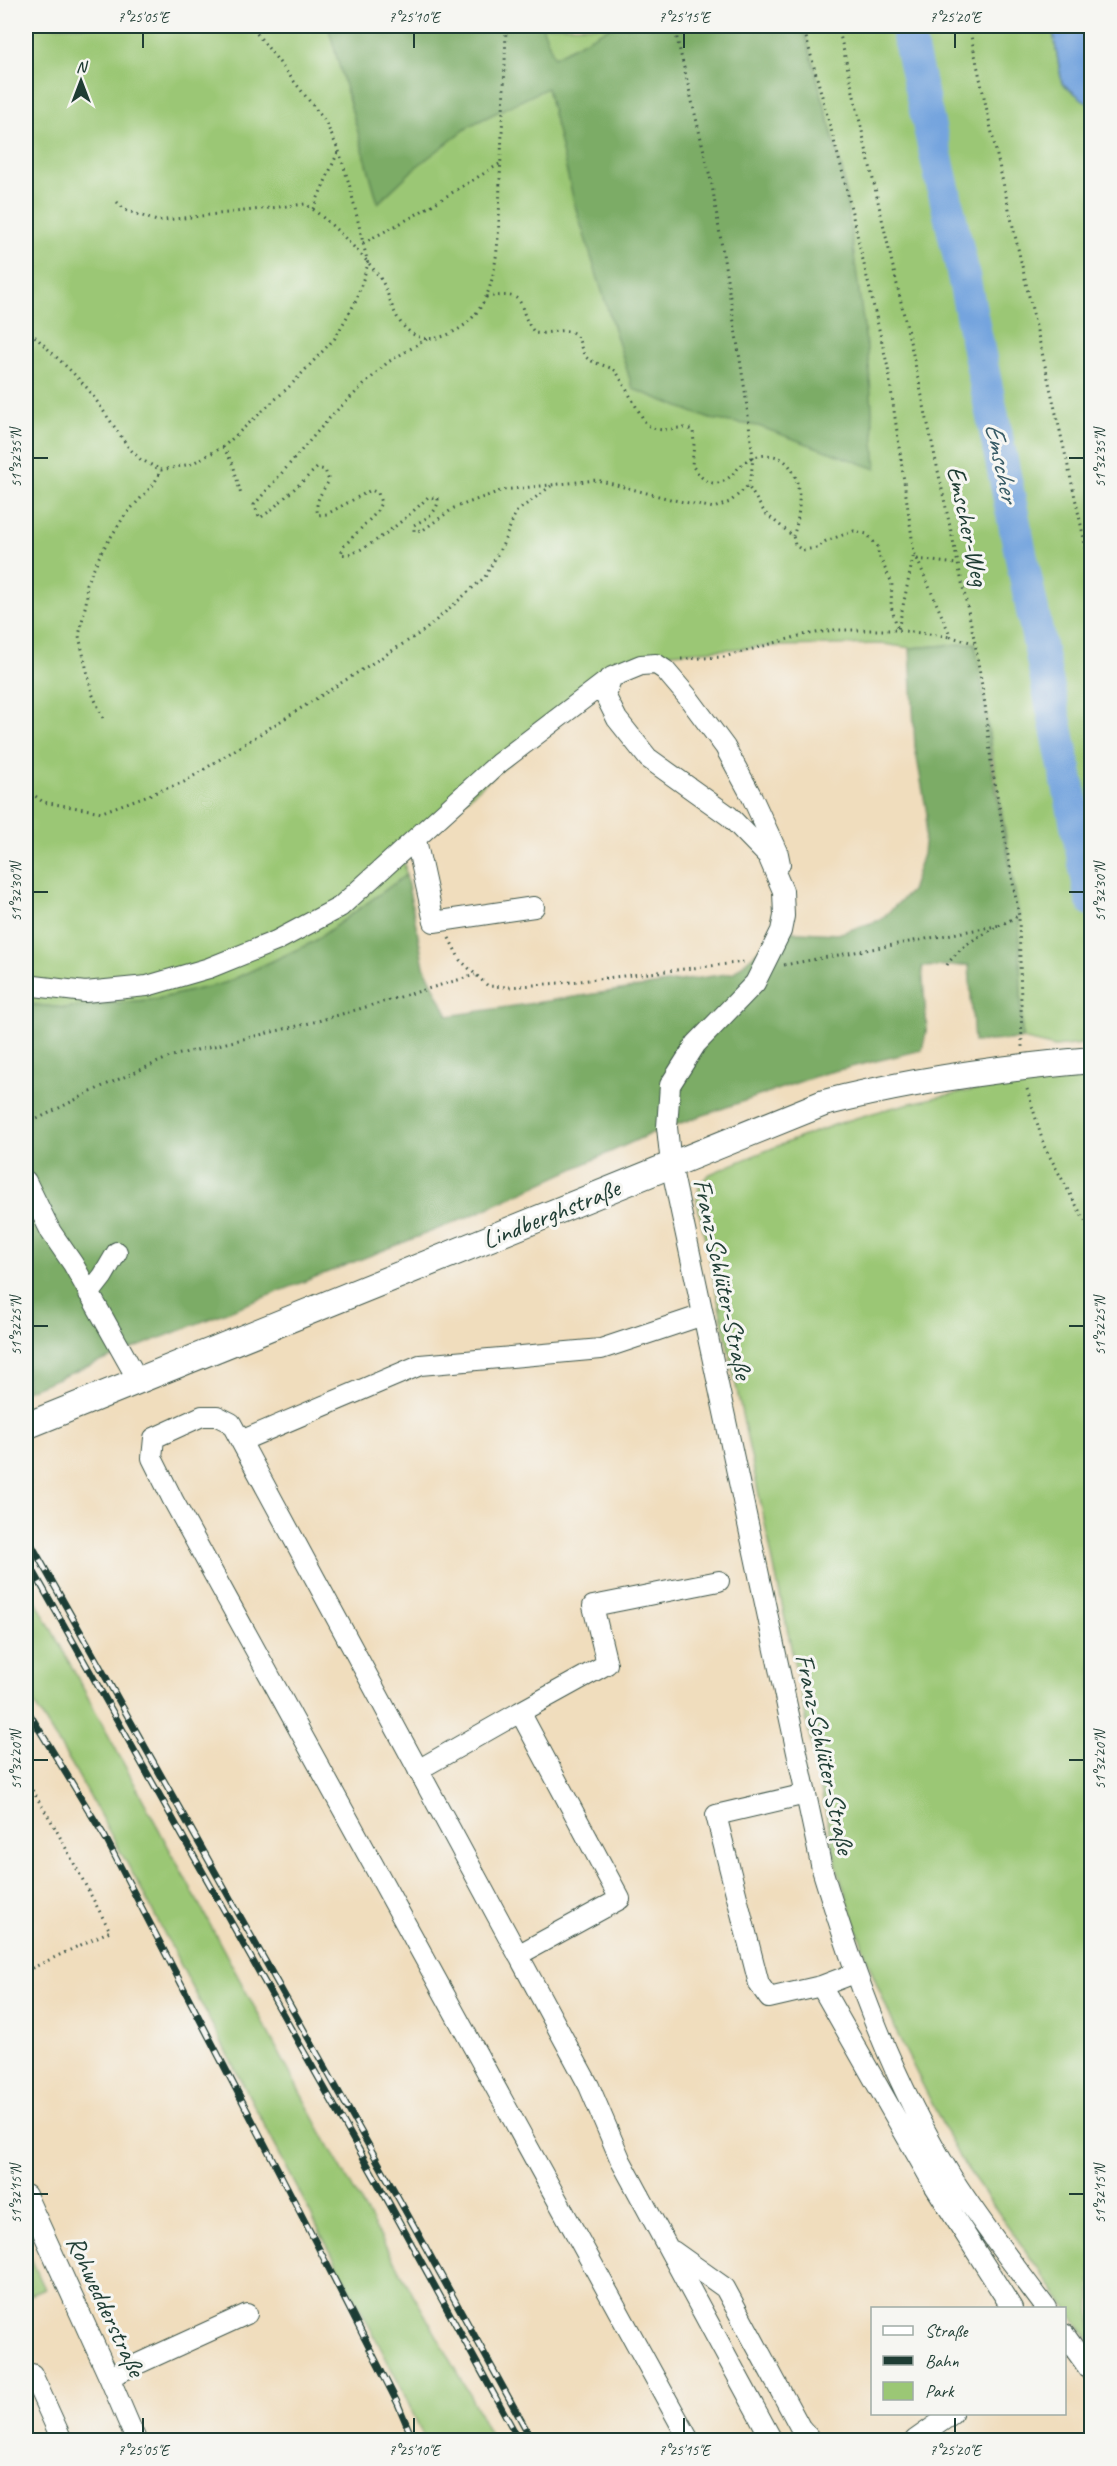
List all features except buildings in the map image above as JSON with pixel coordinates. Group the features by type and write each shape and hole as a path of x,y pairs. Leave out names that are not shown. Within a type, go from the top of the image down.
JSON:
{"main road":[{"name":"Lindberghstraße","path":"26,1426 835,1100 891,1086 1023,1066 1092,1060"}],"street":[{"path":"26,985 85,992 147,986 209,968 276,941 340,907 499,762 612,677 640,665 656,664"},
{"name":"Franz-Schlüter-Straße","path":"656,664 665,670 687,696 724,747 752,797 778,854 784,916 781,931 755,983 696,1044 670,1085 667,1127 671,1165 822,1869 855,1973 889,2058 953,2179 1039,2306"},
{"path":"612,677 605,695 617,719 648,758 729,816 768,856 783,891"},
{"path":"416,840 434,922 534,907"},
{"path":"26,1181 51,1232 73,1264 138,1380"},
{"path":"89,1294 117,1252"},
{"path":"241,1442 420,1365 601,1349 704,1315"},
{"path":"689,2440 152,1458 154,1438 202,1416 217,1416 231,1423 589,2086 621,2161 772,2440"},
{"path":"418,1770 607,1664 593,1606 719,1581"},
{"path":"518,1955 620,1899 520,1712"},
{"path":"806,1794 716,1815 759,1984 769,1998 821,1986 855,1973"},
{"path":"821,1986 928,2176 1011,2307"},
{"name":"Rohwedderstraße","path":"26,2195 136,2440"},
{"path":"668,2248 725,2288 800,2427 811,2440"},
{"path":"109,2377 247,2314"},
{"path":"1066,2335 1092,2373"},
{"path":"32,2374 62,2440"},
{"path":"915,2440 951,2415"}],"path":[{"path":"26,328 89,390 129,448 140,459 161,470 191,464 223,447 305,371 335,338 356,301 368,264 353,198 339,151 324,121 251,26"},
{"path":"117,202 125,210 157,221 305,204 313,209 368,264 383,283 403,327 412,334 427,339 436,339 462,328 474,316 485,297 496,247 506,26"},
{"path":"427,339 388,362 332,415 254,505 260,518 317,468 326,470 329,481 318,498 316,508 318,515 327,514 370,490 378,493 381,503 370,519 343,547 341,554 348,556 378,538 419,507 428,497 438,498 438,504 426,519 414,525 414,531 423,530 454,508 503,490 597,480 714,508 730,502 748,486 753,457 745,391 712,185 674,26"},
{"path":"803,26 843,174 888,368 914,552 951,637"},
{"name":"Emscher-Weg","path":"838,26 914,359 975,643 1018,916 1022,1039"},
{"path":"969,26 1092,576"},
{"path":"313,209 339,151"},
{"path":"363,243 412,217 501,163"},
{"path":"485,297 512,295 519,299 535,333 549,334 566,331 574,334 580,339 584,354 588,359 609,366 616,371 646,424 653,429 659,431 686,428 693,430 692,465 705,481 714,483 724,481 753,457 768,455 788,462 795,474 799,491 799,512 793,536 795,545 802,550 817,548 826,541 855,531 867,534 878,547 878,554 892,583 891,606 898,630"},
{"path":"223,447 233,464 241,495"},
{"path":"103,718 92,693 79,636 87,598 86,584 102,551 125,515 154,483 161,470"},
{"path":"26,789 43,802 102,812 184,782 425,630 485,577 503,544 516,512 552,485"},
{"path":"748,486 765,513 793,536"},
{"path":"898,630 914,552"},
{"path":"917,560 957,564"},
{"path":"656,664 669,660 724,657 803,635 834,630 898,630 951,637 975,643"},
{"path":"947,965 955,953 968,942 1018,916"},
{"path":"442,922 460,960 488,986 510,987 734,962 787,965 1001,925"},
{"path":"26,1123 172,1056 318,1021 476,975"},
{"path":"1027,1087 1044,1146 1086,1223 1092,1244"},
{"path":"26,1780 53,1824 110,1931 26,1971"}],"green space":[{"path":"26,26 797,26 848,213 843,174 803,26 1052,26 1062,83 1092,106 1091,1043 1055,1047 1022,1039 1019,916 974,643 910,648 884,644 776,646 657,654 641,665 612,677 403,852 406,875 309,945 225,983 157,999 65,1008 26,1004"},
{"path":"328,26 542,26 554,57 612,26 803,26 843,175 869,364 876,469 758,426 710,419 633,389 575,206 547,88 471,125 416,167 378,203"},
{"path":"975,643 991,762 1019,916 1022,1039 974,1042 969,965 922,967 927,1029 922,1050 822,1074 652,1133 468,1217 26,1391 26,1004 65,1008 157,999 225,983 313,942 406,875 424,966 448,1016 733,973 781,931 838,934 880,920 911,891 923,854 927,814 915,747 910,648"},
{"path":"1092,1076 1091,2343 959,2157 900,2040 869,1965 838,1871 697,1200 700,1183 710,1174 837,1124 899,1106 962,1092 1027,1082"},
{"path":"26,1582 336,2159 461,2378 493,2440 425,2440 400,2385 139,1885 71,1763 26,1691"},
{"path":"26,2248 45,2289 31,2295 26,2283"}],"water":[{"path":"1052,26 1091,26 1091,106 1062,83"}],"waterway":[{"name":"Emscher","path":"906,26 961,264 1092,900"}],"railway":[{"path":"26,1535 532,2440"},
{"path":"26,1558 389,2203 519,2440"},
{"path":"26,1708 105,1837 316,2243 398,2404 413,2440"}]}
